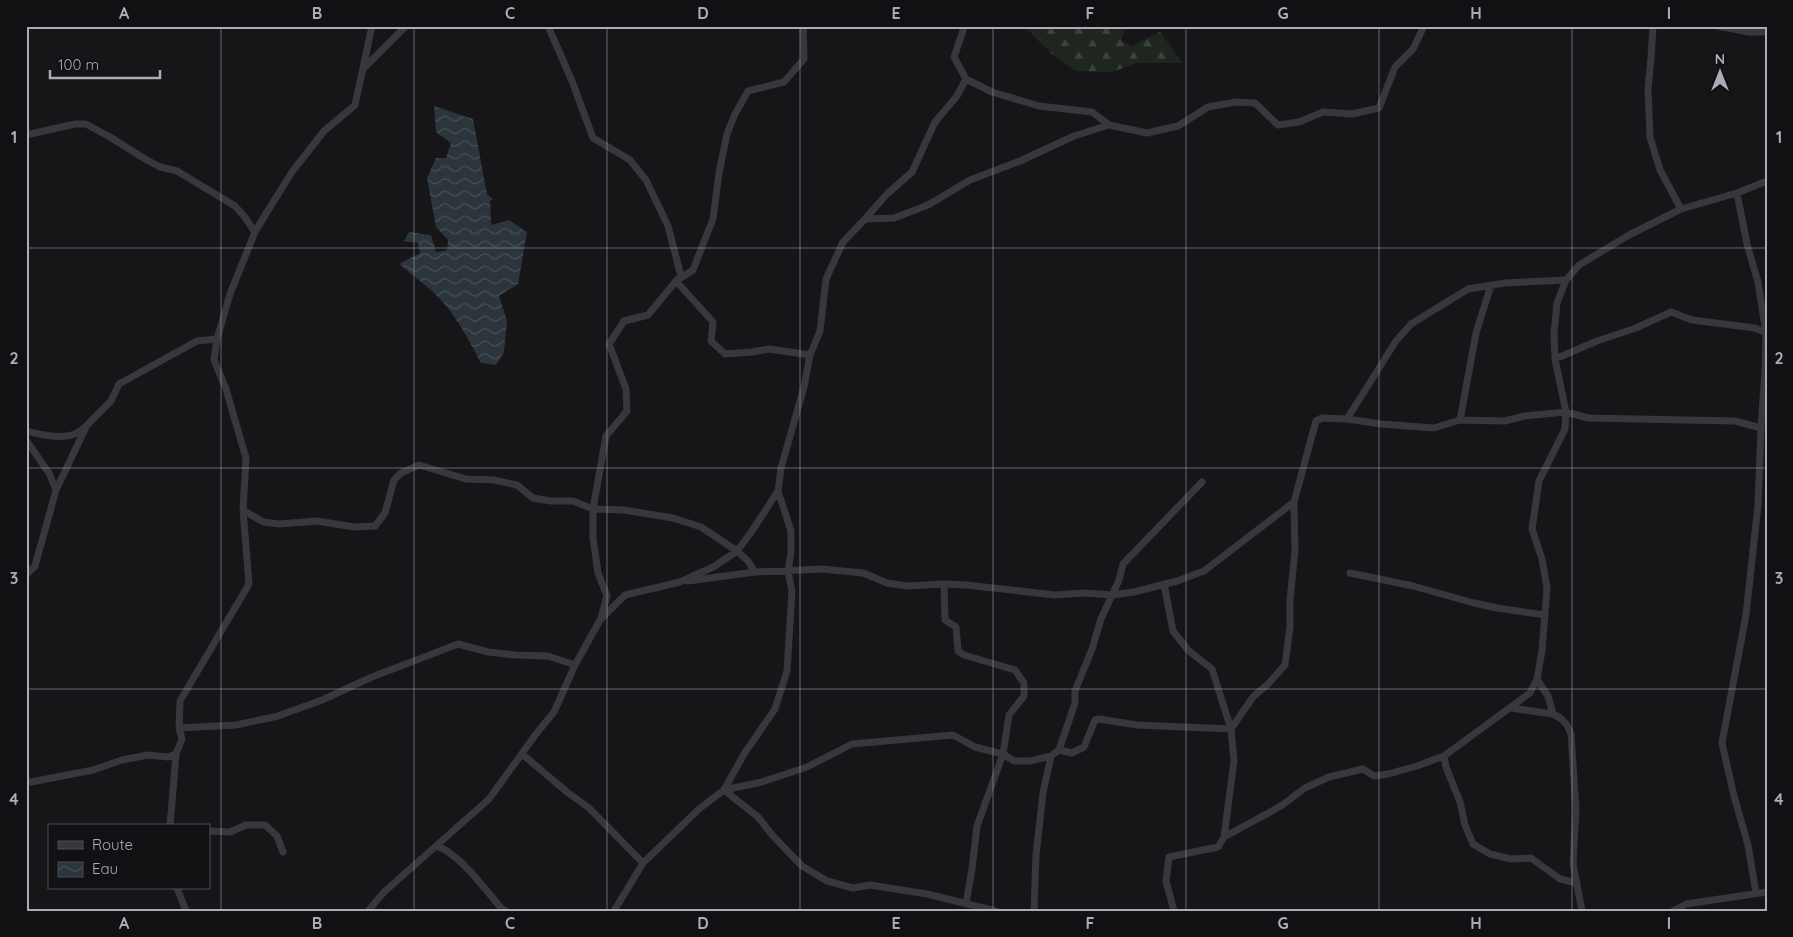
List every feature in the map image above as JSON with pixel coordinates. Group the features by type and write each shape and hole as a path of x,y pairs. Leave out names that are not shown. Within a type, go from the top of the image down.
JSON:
{"street":[{"path":"170,824 176,754 182,739 179,728 180,701 249,584 242,510 246,458 226,389 214,360 217,339 230,294 255,232 292,172 324,131 355,104 372,26"},
{"path":"363,69 406,26"},
{"path":"368,911 384,892 489,799 554,712 575,665 600,620 607,596 598,573 593,538 593,509 606,436 627,411 626,389 609,344 624,321 648,315 681,276 668,226 646,180 630,160 593,138 572,80 548,26"},
{"path":"676,281 693,270 712,219 725,144 735,114 748,91 784,82 804,59 803,26"},
{"path":"962,26 963,31 954,57 966,80 992,92 1039,106 1092,112 1109,125 1147,133 1178,126 1208,107 1236,102 1255,103 1278,125 1299,122 1323,112 1352,114 1379,108 1395,67 1413,49 1424,26"},
{"path":"1653,26 1648,88 1650,137 1660,170 1681,209"},
{"path":"1718,26 1748,32 1767,32"},
{"path":"680,582 715,566 737,551 778,491 781,468 804,387 810,355 820,331 826,279 843,242 887,194 912,172 935,122 957,96 966,80"},
{"path":"26,135 75,124 86,124 110,136 160,167 177,171 235,206 255,232"},
{"path":"865,219 894,218 928,204 970,180 1020,161 1074,136 1109,125"},
{"path":"1224,837 1281,806 1305,788 1328,777 1362,769 1374,776 1388,774 1444,756 1530,693 1537,679 1542,651 1546,588 1542,559 1532,529 1539,481 1565,429 1566,412 1555,359 1554,333 1557,303 1566,280 1579,265 1628,235 1681,209 1737,193 1767,181"},
{"path":"1737,193 1747,244 1758,282 1766,333 1765,370 1758,505 1746,615 1722,743 1748,845 1756,893"},
{"path":"1347,419 1396,341 1411,324 1468,289 1491,285 1566,280"},
{"path":"676,281 713,322 711,341 725,354 768,349 810,355"},
{"path":"1460,420 1476,333 1491,285"},
{"path":"1555,359 1615,334 1636,328 1671,312 1692,320 1754,328 1766,333"},
{"path":"26,431 48,436 66,436 81,432 111,401 120,384 197,341 217,339"},
{"path":"1231,729 1253,697 1268,684 1285,664 1290,627 1290,600 1295,551 1294,502 1316,421 1322,418 1347,419 1434,428 1460,420 1505,421 1524,416 1566,412 1588,418 1734,420 1761,428"},
{"path":"26,575 35,566 56,490 87,425"},
{"path":"26,440 49,473 56,490"},
{"path":"242,510 263,522 279,524 317,521 354,527 375,526 385,513 394,480 401,473 419,465 466,479 494,480 517,484 533,498 551,501 574,500 593,509 624,510 673,518 701,527 737,551 756,572"},
{"path":"724,790 762,782 807,767 852,744 953,734 976,747 1003,754 1014,761 1030,761 1051,756 1058,750 1075,703 1075,691 1092,649 1101,619 1119,580 1124,564 1202,482"},
{"path":"614,911 643,863 699,809 724,790 744,754 775,709 787,671 792,591 788,571 792,553 791,530 778,491"},
{"path":"600,620 625,595 680,582 756,572 822,569 863,573 887,583 908,586 944,584 1055,595 1084,593 1112,595 1134,592 1177,581 1204,571 1294,502"},
{"path":"1350,573 1413,586 1489,607 1545,615"},
{"path":"944,584 945,620 956,627 958,651 964,655 1015,670 1024,684 1024,696 1009,715 1003,754 977,826 966,904"},
{"path":"1164,584 1173,631 1188,650 1212,670 1231,729 1234,761 1224,837 1218,847 1169,857 1166,881 1174,911"},
{"path":"179,728 236,725 278,716 322,700 372,676 458,644 488,652 548,656 575,665"},
{"path":"1537,679 1548,696 1553,714"},
{"path":"1511,708 1553,714 1562,718 1568,725 1571,734 1576,809 1572,864 1582,911"},
{"path":"1058,750 1072,753 1084,747 1095,720 1099,718 1151,726 1231,729"},
{"path":"26,783 93,770 122,760 148,755 168,757 176,754"},
{"path":"522,754 589,808 643,863"},
{"path":"1034,911 1036,855 1043,793 1051,756"},
{"path":"1444,756 1446,767 1460,802 1465,825 1473,844 1490,854 1510,859 1532,858 1560,879 1577,883"},
{"path":"724,790 758,816 773,836 802,866 827,882 853,888 870,885 927,894 996,911"},
{"path":"210,831 230,832 246,825 264,825 277,836 283,852"},
{"path":"436,846 445,849 467,869 501,908 506,911"},
{"path":"178,890 186,911"},
{"path":"1673,911 1686,904 1767,892"},
{"path":"1686,904 1691,911"}],"green space":[{"path":"1028,26 1126,26 1121,41 1132,46 1160,32 1183,63 1136,63 1112,72 1076,71 1053,55 1027,29"}],"water":[{"path":"434,106 473,119 487,194 493,199 490,201 491,225 509,220 527,232 518,284 499,296 507,321 504,352 496,365 481,363 447,307 433,292 399,264 420,253 418,243 404,241 409,232 431,235 436,252 447,250 448,240 436,227 427,178 436,158 446,158 451,143 436,132"}]}
